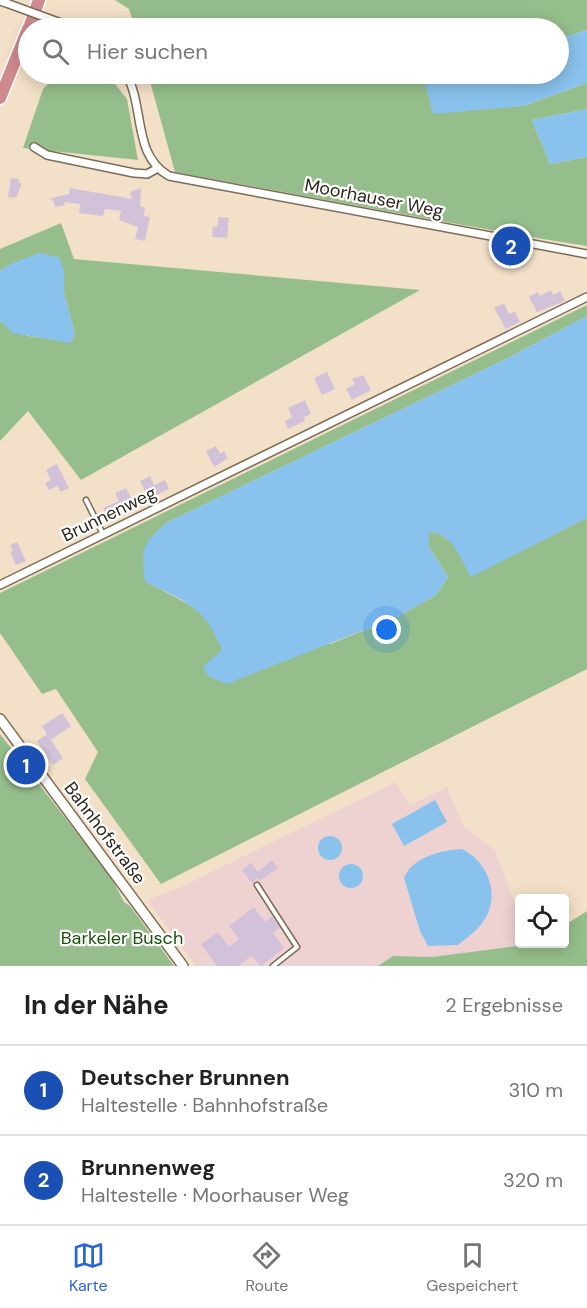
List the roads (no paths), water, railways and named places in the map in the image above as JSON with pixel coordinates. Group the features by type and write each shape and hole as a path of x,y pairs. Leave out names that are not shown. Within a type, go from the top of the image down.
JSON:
{"highway":[{"path":"33,18 39,0"},
{"path":"0,98 18,55"}],"street":[{"path":"0,1 47,18"},
{"path":"34,147 47,155 134,173 147,174 158,168 145,148 136,95 131,84"},
{"name":"Moorhauser Weg","path":"158,168 177,178 587,254"},
{"name":"Brunnenweg","path":"0,585 587,297"},
{"name":"Bahnhofstraße","path":"0,720 183,966"}],"lane":[{"path":"86,500 104,534"},
{"path":"257,885 297,947 273,966"}],"water":[{"path":"587,30 587,83 523,106 433,114 425,84 569,84 569,36"},
{"path":"587,109 587,157 550,164 532,120"},
{"path":"39,253 59,257 64,271 64,293 75,334 71,343 13,333 0,321 0,271 8,265"},
{"path":"587,316 587,518 471,577 450,542 437,533 429,532 429,547 448,577 436,595 397,617 227,684 208,676 203,667 222,650 208,623 192,606 145,581 143,561 145,548 158,530 166,523 504,360"},
{"path":"435,800 447,822 404,846 392,824"},
{"path":"330,836 335,837 341,843 341,853 335,859 330,860 325,859 319,853 318,848 319,843 325,837"},
{"path":"462,849 479,863 490,882 492,892 488,913 477,929 458,945 428,946 420,931 404,878 414,865 428,856"},
{"path":"351,864 360,867 363,876 360,885 351,888 342,885 339,876 342,867"}],"place":[{"name":"Brunnenweg","path":"511,246"},
{"name":"Deutscher Brunnen","path":"26,765"}],"park label":[{"name":"Barkeler Busch","path":"122,938"}]}
